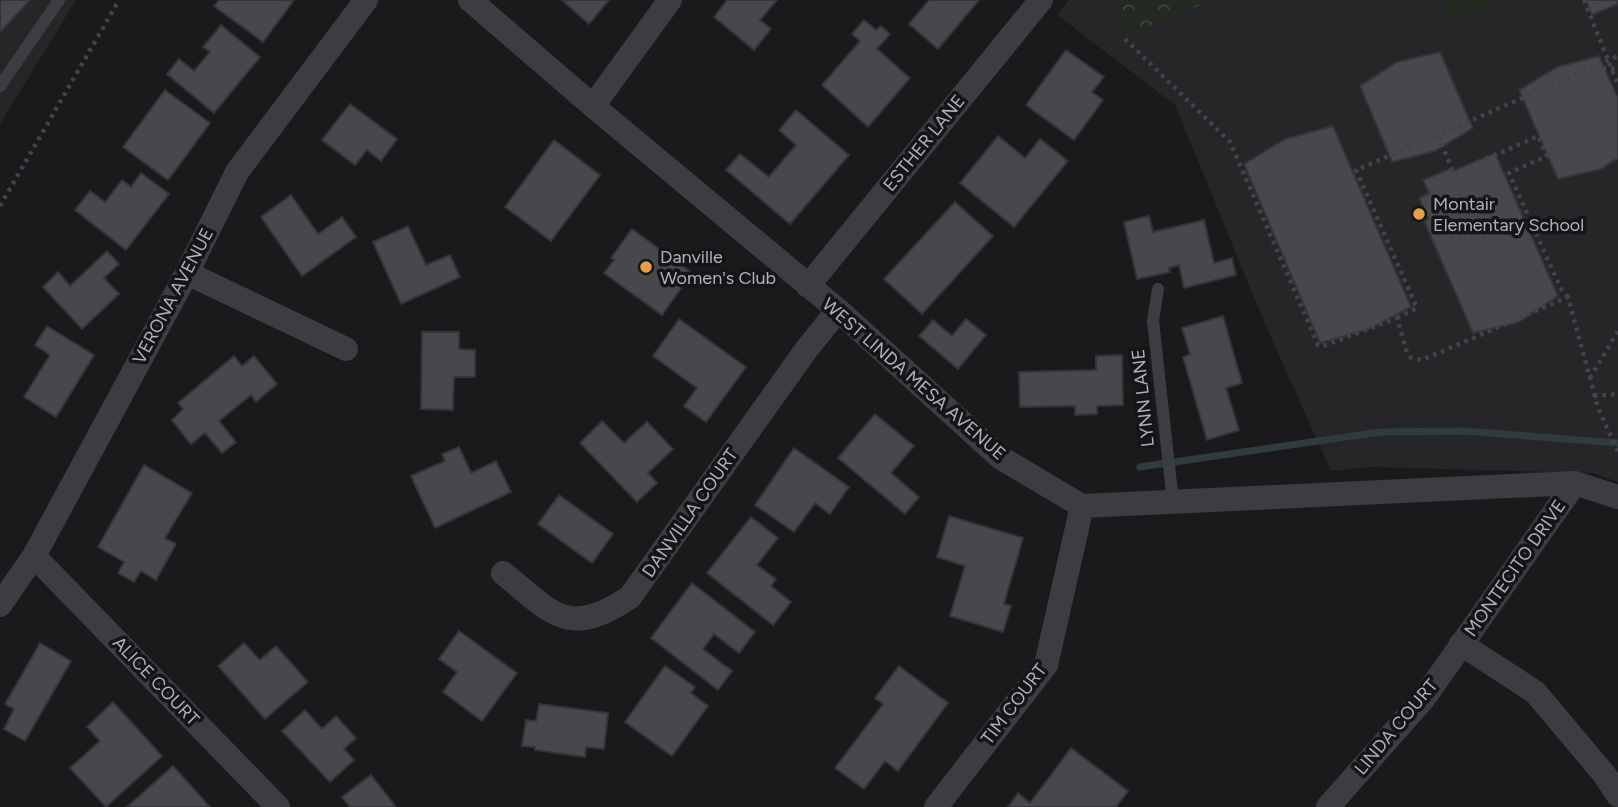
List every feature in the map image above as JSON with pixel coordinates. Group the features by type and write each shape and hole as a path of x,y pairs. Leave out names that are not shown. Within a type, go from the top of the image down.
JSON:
{"street":[{"name":"VERONA AVENUE","path":"0,605 34,555 187,273 237,172 366,0"},
{"name":"WEST LINDA MESA AVENUE","path":"470,0 838,310 1001,458 1082,506"},
{"path":"593,106 670,0"},
{"name":"ESTHER LANE","path":"807,286 1041,0"},
{"path":"187,273 346,349"},
{"name":"DANVILLA COURT","path":"503,573 550,611 571,620 612,610 630,597 806,350 838,310"},
{"path":"1082,506 1171,491 1575,482 1618,497"},
{"name":"MONTECITO DRIVE","path":"1575,482 1461,644 1535,692 1604,774 1618,795"},
{"name":"TIM COURT","path":"936,807 1046,665 1082,506"},
{"name":"ALICE COURT","path":"34,555 278,807"},
{"name":"LINDA COURT","path":"1328,807 1424,698 1461,644"}],"lane":[{"path":"0,86 59,0"},
{"name":"LYNN LANE","path":"1158,289 1153,321 1171,491"}],"path":[{"path":"0,206 119,0"},
{"path":"1584,0 1608,60 1615,69 1618,85"},
{"path":"1125,39 1230,142 1318,345 1323,346 1417,308 1356,170 1618,56"},
{"path":"1590,68 1615,69"},
{"path":"1438,135 1454,174 1538,135 1547,156 1509,173 1560,289 1568,297 1594,396 1618,452"},
{"path":"1397,318 1407,353 1410,357 1422,360 1568,297"},
{"path":"1590,379 1618,331"},
{"path":"1594,396 1618,394"}],"shaded area":[{"path":"0,0 76,0 0,124"},
{"name":"Montair Elementary School","path":"1069,0 1618,0 1618,482 1593,473 1370,467 1331,471 1265,324 1175,105 1057,15"}],"green space":[{"path":"1115,0 1212,0 1127,35"},
{"path":"1443,0 1501,0 1452,21"}],"building":[{"path":"0,0 30,0 0,32"},
{"path":"219,0 294,0 263,42 214,6"},
{"path":"562,0 609,0 589,24"},
{"path":"727,0 777,0 760,20 771,29 754,50 714,17"},
{"path":"929,0 979,0 938,49 909,24"},
{"path":"1586,0 1618,0 1618,4 1592,15"},
{"path":"864,20 876,30 881,26 890,34 877,49 910,78 868,127 822,85 860,41 852,34"},
{"path":"221,25 260,57 214,113 167,74 179,59 194,71 210,52 203,47"},
{"path":"1066,50 1104,77 1092,92 1103,100 1074,140 1026,105"},
{"path":"1440,52 1473,128 1435,151 1392,162 1360,86 1397,62"},
{"path":"1599,56 1618,98 1618,158 1601,169 1558,179 1519,90 1557,67"},
{"path":"165,90 210,123 168,180 123,147"},
{"path":"350,104 397,139 381,161 367,150 355,165 322,140"},
{"path":"796,110 849,155 790,224 726,170 740,154 769,177 796,145 779,130"},
{"path":"1333,126 1411,307 1369,329 1320,343 1244,164 1285,139"},
{"path":"998,136 1025,158 1040,139 1068,161 1014,227 960,183"},
{"path":"554,140 600,175 551,241 505,207"},
{"path":"1495,153 1558,296 1519,322 1473,333 1424,221 1428,219 1419,198 1429,193 1423,180 1452,168 1453,171"},
{"path":"141,173 169,194 126,250 75,210 90,191 105,202 122,180 131,187"},
{"path":"291,195 318,234 342,217 356,237 302,276 261,217"},
{"path":"955,202 993,236 922,314 884,279"},
{"path":"1149,216 1153,232 1204,220 1214,263 1232,258 1236,275 1184,288 1179,265 1169,268 1170,272 1137,279 1124,222"},
{"path":"408,226 426,265 450,255 460,277 401,304 373,242"},
{"name":"Danville Women's Club","path":"632,229 692,273 662,315 604,273 614,260 611,258"},
{"path":"107,251 119,264 104,278 119,294 82,329 43,287 58,272 70,286"},
{"path":"1223,316 1242,383 1226,388 1239,430 1207,440 1183,357 1190,354 1182,328"},
{"path":"679,319 746,367 706,422 684,406 697,388 653,356"},
{"path":"966,319 986,335 958,369 919,336 933,320 952,336"},
{"path":"47,326 94,355 56,417 24,397 50,355 35,345"},
{"path":"422,332 459,332 459,349 475,350 475,377 454,377 453,410 421,409"},
{"path":"1122,355 1123,405 1097,406 1097,414 1075,415 1075,406 1020,407 1019,372 1096,370 1096,356"},
{"path":"234,356 242,366 254,356 277,384 256,402 251,395 219,421 236,442 222,453 205,433 191,444 172,420 183,409 178,403"},
{"path":"875,414 914,446 891,473 919,497 905,514 838,458"},
{"path":"602,421 624,443 647,422 673,449 648,473 657,483 637,502 580,443"},
{"path":"459,447 471,473 496,461 511,492 435,528 411,476 445,461 442,454"},
{"path":"794,448 849,487 830,514 815,503 794,532 755,505"},
{"path":"144,465 192,493 165,538 176,544 156,580 141,571 134,582 118,573 124,562 98,547"},
{"path":"559,495 613,534 592,563 538,524"},
{"path":"949,516 1023,538 1004,604 1011,606 1003,632 950,616 965,566 937,557"},
{"path":"751,517 778,538 757,565 776,579 771,586 791,602 773,625 707,573"},
{"path":"692,583 755,632 739,653 714,634 703,649 732,671 718,690 651,638"},
{"path":"459,631 517,673 482,721 443,692 457,672 439,659"},
{"path":"40,643 71,661 25,741 4,729 14,709 5,704"},
{"path":"244,643 260,660 276,646 308,682 265,719 218,666"},
{"path":"665,666 695,687 691,693 708,706 672,756 625,722"},
{"path":"899,666 948,703 898,771 885,761 864,789 835,768 883,704 875,698"},
{"path":"113,702 162,756 106,807 70,768 100,741 87,727"},
{"path":"539,704 608,713 604,749 586,747 585,757 522,746 526,720 536,721"},
{"path":"305,710 322,729 336,716 356,738 344,749 354,760 330,782 282,731"},
{"path":"1071,748 1128,791 1116,807 1008,807 1018,793 1030,803"},
{"path":"173,766 210,807 127,807"},
{"path":"371,775 396,807 350,807 342,797"}],"waterway":[{"path":"1140,467 1380,432 1464,431 1618,443"}],"place":[{"name":"Montair Elementary School","path":"1419,214"},
{"name":"Danville Women's Club","path":"646,267"}]}
